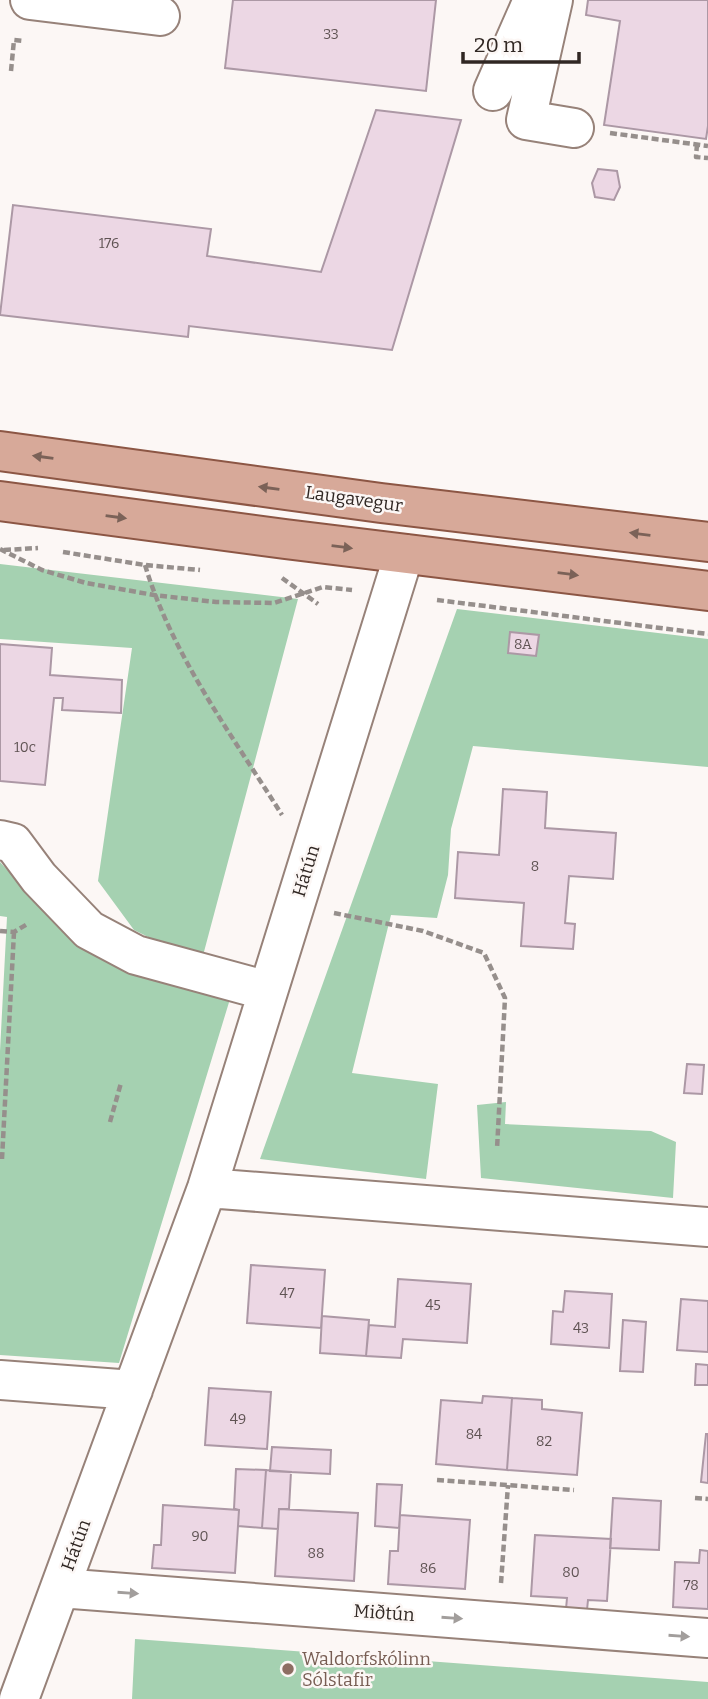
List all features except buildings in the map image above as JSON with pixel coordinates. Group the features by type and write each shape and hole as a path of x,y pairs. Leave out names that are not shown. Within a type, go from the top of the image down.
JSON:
{"main road":[{"name":"Laugavegur","path":"0,451 381,503 708,542"},
{"path":"0,501 708,591"}],"street":[{"path":"0,0 29,0 160,16"},
{"path":"493,91 533,0"},
{"path":"553,0 526,120 574,128"},
{"name":"Hátún","path":"19,1699 207,1188 404,554"},
{"path":"0,841 13,843 39,878 89,930 136,955 268,991"},
{"path":"207,1188 708,1227"},
{"path":"0,1380 133,1390"},
{"name":"Miðtún","path":"60,1588 708,1638"}],"path":[{"path":"11,71 14,40"},
{"path":"574,128 708,146"},
{"path":"697,144 696,157 708,158"},
{"path":"0,551 37,548 145,565 210,571"},
{"path":"145,565 154,595 173,638 309,860"},
{"path":"271,577 282,578 318,604"},
{"path":"295,906 423,931 484,953 505,998 497,1149"},
{"path":"2,1159 14,932"},
{"path":"110,1122 121,1083"},
{"path":"437,1480 575,1490"},
{"path":"499,1622 508,1485"},
{"path":"695,1498 708,1499"}],"green space":[{"path":"0,564 298,599 201,963 134,930 98,881 132,648 0,639"},
{"path":"457,609 708,639 708,767 473,746 451,829 448,875 437,918 391,915 352,1073 438,1084 426,1179 260,1159"},
{"path":"0,862 34,899 230,999 119,1363 0,1355 0,1051 7,917 0,916"},
{"path":"506,1102 505,1124 651,1131 676,1142 673,1198 481,1178 477,1105"},
{"name":"Waldorfskólinn Sólstafir","path":"135,1639 708,1682 708,1699 132,1699"}],"place":[{"name":"Waldorfskólinn Sólstafir","path":"288,1669"}]}
